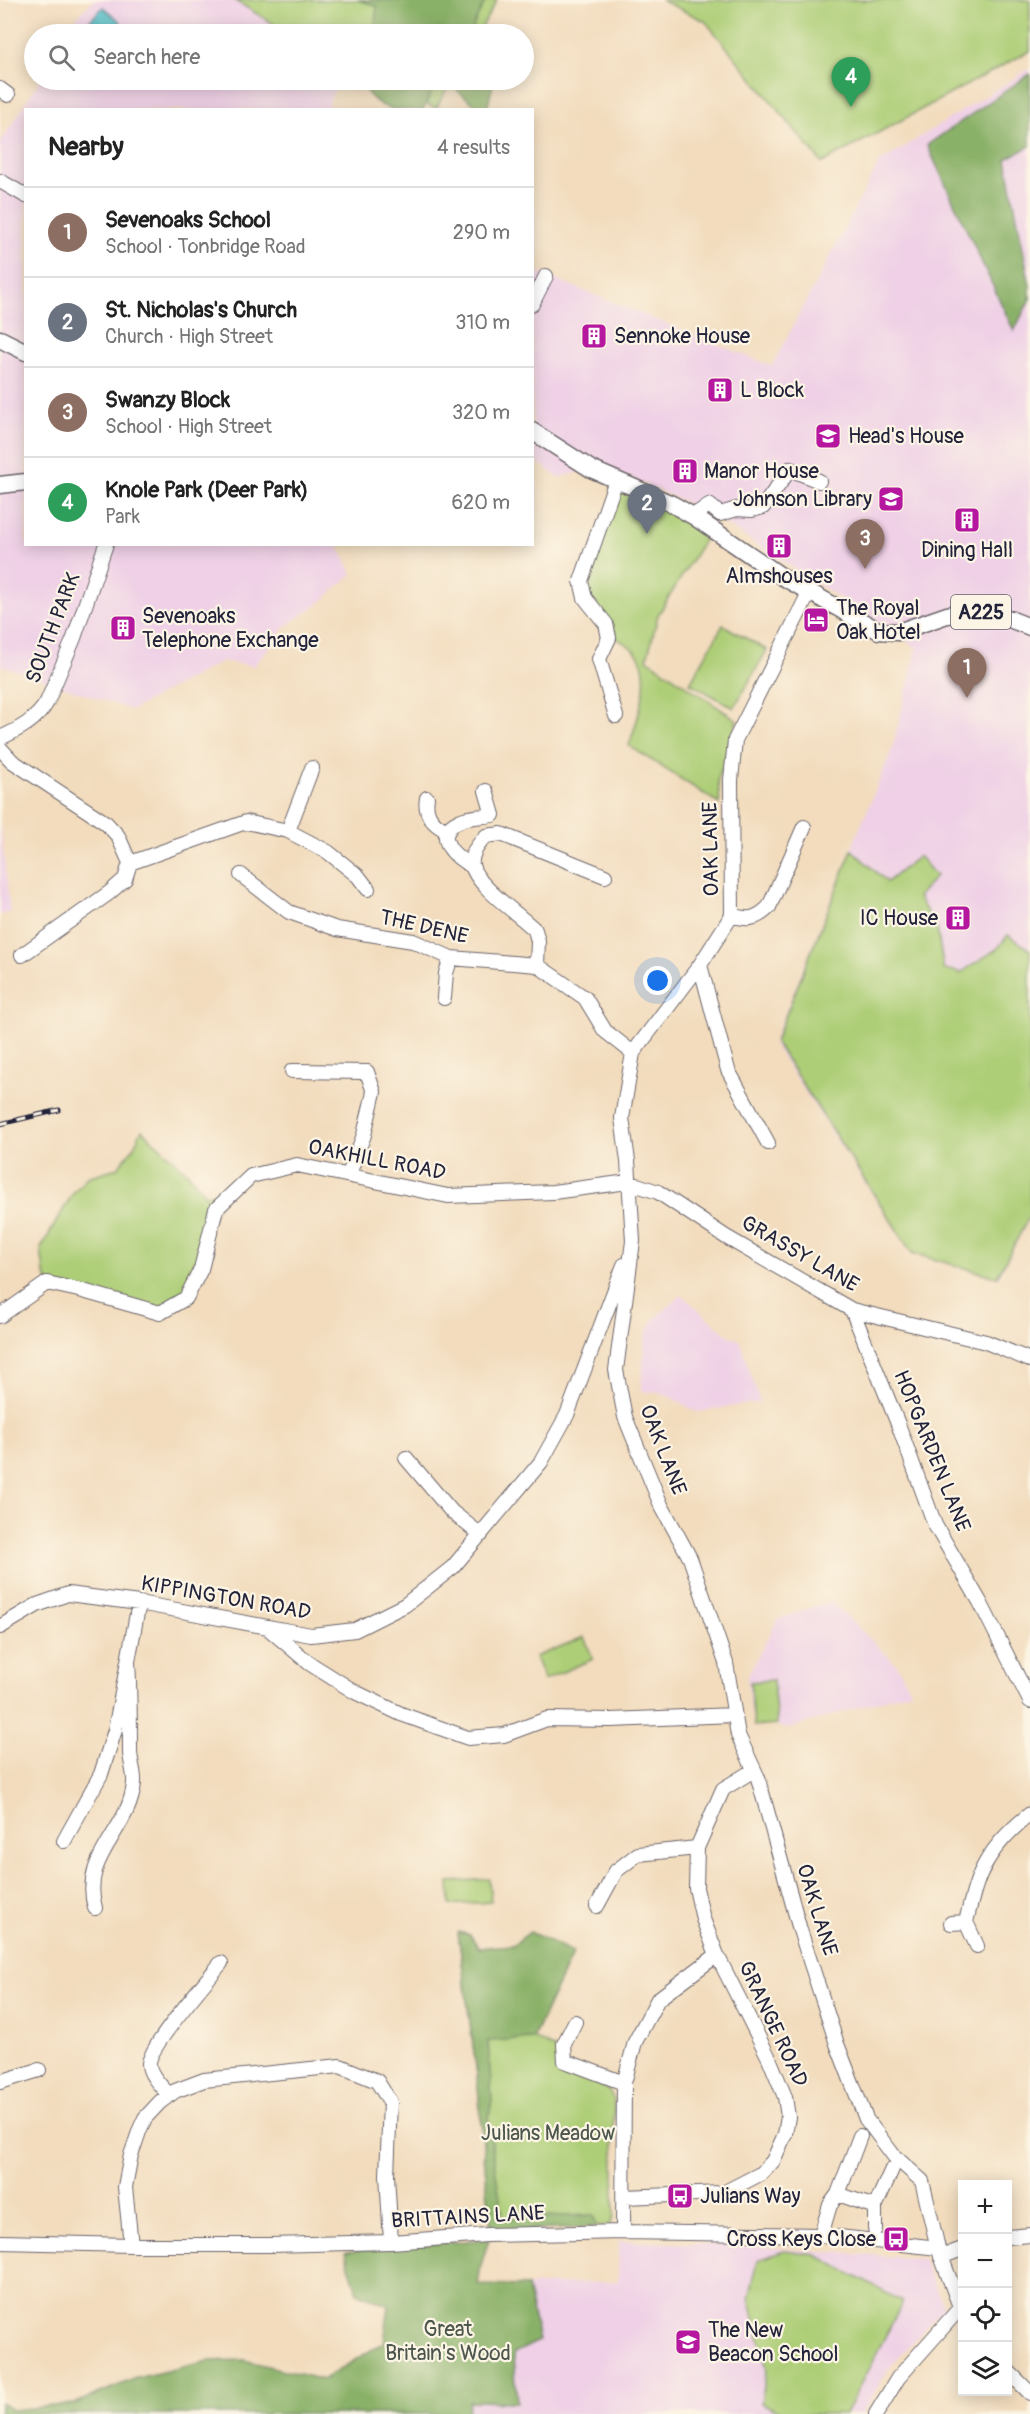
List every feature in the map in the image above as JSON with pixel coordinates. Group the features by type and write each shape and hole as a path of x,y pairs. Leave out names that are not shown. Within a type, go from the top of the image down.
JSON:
{"main road":[{"path":"0,339 24,351"},
{"name":"A225","path":"534,432 591,470 672,504 693,516 809,593 884,633 898,632 947,615 984,612 1030,627"},
{"path":"0,485 24,482"}],"street":[{"path":"0,181 24,195"},
{"path":"534,300 546,276"},
{"path":"693,516 709,505 720,514 763,507 790,469 819,481"},
{"path":"616,480 582,581 585,597 606,624 609,638 599,659 616,716"},
{"name":"SOUTH PARK","path":"0,738 20,730 42,711 47,702 74,638 105,546"},
{"name":"OAK LANE","path":"809,593 735,740 731,780 732,915 700,966 633,1053 622,1118 628,1161 633,1241 616,1370 625,1417 661,1505 690,1558 726,1663 738,1735 754,1770 802,1938 837,2044 866,2119 894,2156 922,2181 939,2253 958,2302"},
{"path":"0,748 12,761 106,823 118,836 130,862 125,879 110,893 22,955"},
{"path":"288,831 312,768"},
{"path":"472,866 462,861 447,845 448,831 452,825 462,819 493,815 486,791"},
{"path":"426,798 427,812 432,821 448,831"},
{"path":"130,862 246,822 288,831 328,852 358,876 368,889"},
{"path":"732,915 750,919 759,916 769,907 804,827"},
{"path":"537,965 538,941 535,930 481,882 472,866 477,847 486,836 501,834 595,877"},
{"name":"THE DENE","path":"241,875 296,915 337,928 422,943 451,958 537,965 585,998 605,1031 633,1053"},
{"path":"440,990 451,958"},
{"path":"700,966 728,1070 768,1143"},
{"path":"292,1071 367,1072 374,1092 364,1135 349,1174"},
{"name":"OAKHILL ROAD","path":"0,1316 47,1283 83,1291 160,1314 186,1298 201,1269 216,1209 251,1176 297,1165 448,1196 553,1192 628,1182"},
{"name":"GRASSY LANE","path":"628,1182 658,1192 726,1237 852,1310 987,1342 1030,1360"},
{"name":"KIPPINGTON ROAD","path":"0,1627 37,1605 68,1594 139,1603 311,1635 354,1630 413,1599 453,1567 541,1462 567,1415 633,1241"},
{"name":"HOPGARDEN LANE","path":"852,1310 898,1424 935,1525 981,1602 1030,1701"},
{"path":"406,1458 452,1512 481,1534"},
{"path":"64,1841 100,1774 115,1730 139,1603"},
{"path":"268,1627 309,1663 355,1692 401,1714 468,1738 504,1735 547,1719 611,1720 734,1715"},
{"path":"95,1908 91,1894 91,1881 98,1859 128,1809 134,1782 130,1754 131,1701 128,1662"},
{"name":"GRANGE ROAD","path":"624,2197 723,2193 762,2173 773,2161 785,2134 788,2117 785,2097 769,2058 717,1955 696,1888 697,1848 723,1789 754,1770"},
{"path":"977,1946 966,1922 980,1872 1016,1825 1030,1814"},
{"path":"597,1906 616,1871 638,1854 697,1848"},
{"path":"951,1923 966,1922"},
{"path":"622,2232 624,2083 635,2042 658,2000 717,1955"},
{"path":"169,2095 150,2070 150,2056 221,1963"},
{"path":"575,2022 564,2044 565,2061 624,2083"},
{"path":"131,2245 125,2187 135,2140 145,2118 169,2095 204,2080 340,2066 377,2081 390,2102 387,2175 391,2242"},
{"path":"0,2082 39,2070"},
{"path":"821,2235 830,2205 838,2194 860,2136"},
{"path":"876,2229 875,2207 892,2169"},
{"path":"838,2194 875,2207"},
{"name":"BRITTAINS LANE","path":"0,2242 131,2245 391,2242 488,2235 622,2232 821,2235 939,2253"},
{"path":"1012,2237 1030,2235"},
{"path":"939,2253 958,2250"},
{"path":"876,2414 897,2378 958,2313"},
{"path":"1012,2375 1030,2393"}],"shaded area":[{"path":"94,0 234,0 274,24 73,24"},
{"path":"1030,68 1030,1217 998,1278 911,1253 773,1043 892,749 917,648 705,511 603,466 558,478 534,459 534,271 772,366 879,163"},
{"path":"34,90 335,90 326,108 24,108 24,546 338,546 352,574 321,602 286,626 254,666 222,661 132,710 0,665 0,143"},
{"path":"0,822 10,912 0,915"},
{"path":"682,1295 726,1334 740,1340 760,1402 697,1412 663,1393 641,1391 645,1337 653,1320"},
{"path":"831,1601 897,1665 911,1691 787,1729 752,1717 747,1677 778,1619"},
{"name":"The New Beacon School","path":"619,2241 732,2245 923,2259 944,2307 889,2368 862,2414 452,2414 477,2285 527,2286 618,2281"}],"green space":[{"path":"234,0 497,0 484,24 274,24"},
{"path":"358,0 486,0 474,24 375,24 377,6"},
{"path":"661,0 1030,0 1030,51 822,163 705,21"},
{"path":"1030,74 1030,146 1006,159 1030,286 1030,299 1014,331 927,145"},
{"path":"366,90 432,90 424,108 389,108 372,98"},
{"path":"392,90 446,90 436,108"},
{"path":"457,90 492,90 487,108 479,108"},
{"path":"617,487 673,508 709,532 658,615 647,659 737,720 718,779 720,804 629,746 643,697 644,671 641,659 634,650 614,636 616,632 586,596 584,581"},
{"path":"723,625 767,650 734,708 690,683"},
{"path":"852,850 887,882 919,856 936,876 918,897 937,929 944,970 957,971 959,974 998,948 1008,935 1030,950 1030,1215 997,1277 912,1253 775,1042"},
{"path":"142,1130 188,1173 205,1195 229,1191 216,1208 187,1297 160,1312 49,1283 44,1273 41,1248 73,1193 87,1177 117,1168 132,1150"},
{"path":"584,1637 593,1659 544,1680 535,1657"},
{"path":"773,1680 777,1724 754,1726 750,1682"},
{"path":"489,1879 491,1902 450,1905 449,1882"},
{"name":"Julians Meadow","path":"458,1932 470,1935 479,1948 513,1945 530,1932 573,1952 533,2038 558,2051 569,2069 609,2090 614,2100 614,2217 609,2226 491,2232 477,2075"},
{"path":"458,1932 470,1935 479,1948 513,1945 530,1932 573,1952 533,2038 488,2041 492,2100 488,2122 503,2218 593,2215 597,2227 491,2232 477,2075"},
{"name":"Great Britain's Wood","path":"489,2239 478,2285 527,2286 539,2341 514,2353 517,2402 469,2401 468,2414 0,2414 0,2402 12,2410 73,2404 137,2378 208,2361 244,2360 323,2380 384,2342 389,2306 357,2292 345,2252"},
{"path":"784,2251 816,2255 903,2302 845,2414 786,2414 761,2403 767,2369 749,2298 758,2260"}],"water":[{"path":"103,7 121,22 119,24 87,24"}],"railway":[{"path":"0,1124 59,1110"}],"place":[{"name":"Knole Park (Deer Park)","path":"851,107"},
{"name":"Sennoke House","path":"594,336"},
{"name":"L Block","path":"720,390"},
{"name":"Head's House","path":"828,436"},
{"name":"Manor House","path":"685,471"},
{"name":"Johnson Library","path":"891,499"},
{"name":"Dining Hall","path":"967,520"},
{"name":"St. Nicholas's Church","path":"647,534"},
{"name":"Almshouses","path":"779,546"},
{"name":"Swanzy Block","path":"865,569"},
{"name":"The Royal Oak Hotel","path":"816,620"},
{"name":"Sevenoaks Telephone Exchange","path":"123,628"},
{"name":"Sevenoaks School","path":"967,698"},
{"name":"IC House","path":"958,918"},
{"name":"Julians Way","path":"680,2196"},
{"name":"Cross Keys Close","path":"896,2239"},
{"name":"The New Beacon School","path":"688,2342"}]}
